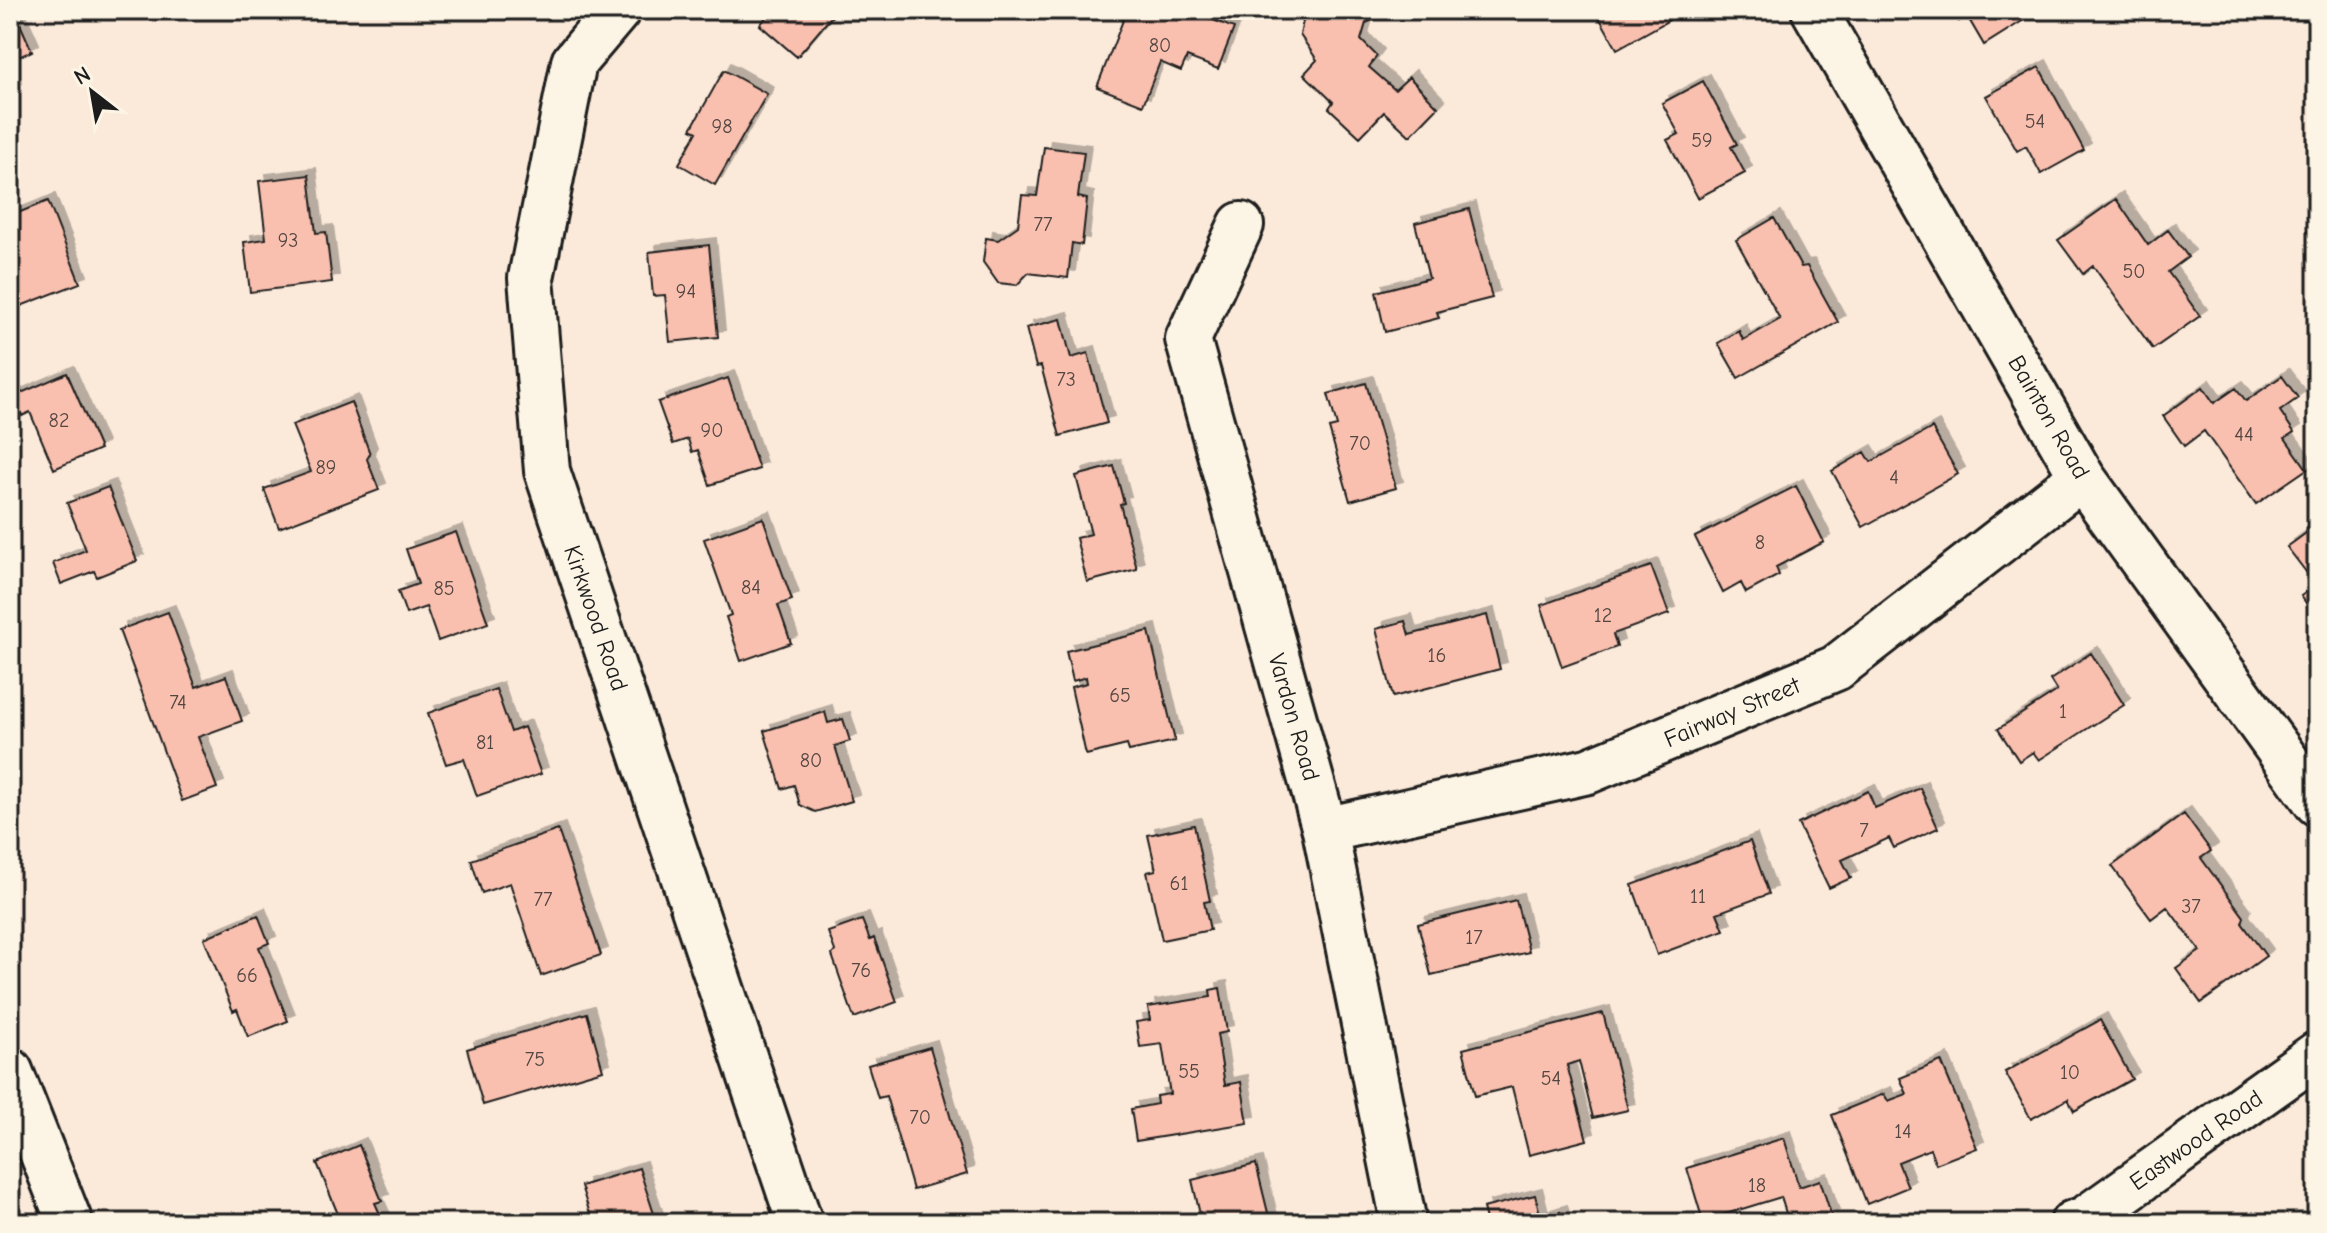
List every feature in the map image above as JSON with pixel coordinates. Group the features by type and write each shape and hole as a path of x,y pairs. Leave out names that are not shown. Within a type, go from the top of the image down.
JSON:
{"street":[{"name":"Kirkwood Road","path":"618,10 574,62 531,278 547,471 800,1223"},
{"name":"Bainton Road","path":"1814,10 2082,477 2317,803"},
{"name":"Vardon Road","path":"1241,225 1188,339 1325,830 1404,1223"},
{"name":"Fairway Street","path":"1325,830 1588,771 1836,668 2082,477"},
{"name":"Eastwood Road","path":"2073,1223 2085,1219 2317,1054"},
{"path":"10,1071 70,1223"}],"building":[{"path":"772,10 837,10 797,57 760,25"},
{"path":"1127,10 1187,10 1234,28 1218,69 1187,57 1181,71 1160,62 1143,105 1097,87"},
{"path":"1309,10 1393,10 1366,23 1361,40 1377,56 1369,67 1395,90 1409,77 1438,107 1410,136 1384,112 1360,137 1329,108 1333,102 1304,74 1317,60 1300,35 1304,16"},
{"path":"1595,10 1664,10 1669,20 1617,49"},
{"path":"1953,10 2022,10 2027,18 1984,45 1967,16 1959,21"},
{"path":"16,15 32,51 10,61 10,17"},
{"path":"2039,67 2084,150 2041,174 2026,146 2017,151 1986,96"},
{"path":"724,70 767,94 715,185 679,164 697,132 691,129"},
{"path":"1703,81 1737,144 1731,147 1745,173 1698,198 1667,140 1679,134 1662,103"},
{"path":"1044,147 1084,152 1078,197 1087,199 1082,245 1072,243 1068,278 1028,273 1017,285 998,283 983,262 986,238 998,240 1018,226 1022,195 1037,196"},
{"path":"309,175 316,233 326,232 332,282 250,292 244,242 266,239 259,181"},
{"path":"2116,199 2148,245 2168,230 2188,257 2168,272 2200,316 2153,349 2093,266 2083,274 2058,240"},
{"path":"48,201 80,283 13,309 10,303 10,216"},
{"path":"1469,209 1492,298 1437,312 1439,318 1385,332 1376,292 1429,278 1415,223"},
{"path":"1774,218 1801,267 1807,266 1838,322 1738,378 1718,343 1739,331 1743,340 1780,319 1736,240"},
{"path":"709,245 718,337 670,342 665,295 653,296 649,252"},
{"path":"1061,319 1071,358 1088,353 1107,423 1060,436 1041,366 1036,367 1026,328"},
{"path":"67,373 100,449 54,469 30,412 22,416 14,396"},
{"path":"2282,376 2298,398 2280,411 2294,432 2285,438 2307,469 2256,504 2204,431 2184,446 2163,416 2203,387 2214,403 2236,388 2246,401"},
{"path":"728,378 759,469 710,485 698,450 692,452 688,439 673,444 658,402"},
{"path":"1366,383 1396,488 1350,501 1329,428 1337,426 1328,394"},
{"path":"351,402 379,490 279,528 264,489 311,472 292,425"},
{"path":"1932,428 1958,474 1863,527 1832,471 1865,452 1871,462"},
{"path":"1114,466 1124,503 1120,504 1137,569 1087,582 1076,538 1091,534 1076,476"},
{"path":"1796,486 1824,542 1776,567 1779,575 1746,593 1741,583 1723,593 1695,537"},
{"path":"108,487 137,561 97,577 94,571 61,584 53,563 86,550 67,503"},
{"path":"763,518 792,600 778,605 791,643 741,661 726,617 731,615 704,539"},
{"path":"2317,525 2317,618 2301,596 2316,585 2287,547"},
{"path":"456,532 488,623 438,641 426,607 406,614 398,591 418,584 406,549"},
{"path":"1651,566 1669,614 1613,634 1617,647 1562,667 1541,605"},
{"path":"168,612 196,687 226,676 242,721 198,737 217,788 182,801 119,630"},
{"path":"1487,615 1500,669 1393,697 1376,629 1405,621 1409,635"},
{"path":"1149,631 1175,741 1129,751 1127,745 1086,755 1071,687 1087,683 1086,677 1073,681 1066,651"},
{"path":"2091,653 2124,705 2039,760 2033,752 2019,761 1998,729 2057,691 2050,680"},
{"path":"496,689 511,732 524,727 541,774 477,796 464,759 446,764 428,713"},
{"path":"825,712 828,723 843,719 850,741 835,746 852,801 815,812 800,805 794,785 782,789 764,731"},
{"path":"1920,788 1938,828 1894,848 1889,838 1842,860 1851,878 1829,888 1798,824 1868,791 1875,808"},
{"path":"2184,814 2211,851 2201,858 2244,917 2242,923 2266,956 2201,1003 2176,968 2200,951 2167,907 2151,919 2112,866"},
{"path":"1194,825 1210,901 1204,902 1210,930 1162,940 1147,872 1156,870 1148,835"},
{"path":"558,830 601,955 541,976 510,883 482,893 471,860"},
{"path":"1750,841 1769,894 1717,913 1724,930 1657,955 1632,885"},
{"path":"1516,900 1529,952 1431,975 1418,924"},
{"path":"258,915 269,943 259,947 288,1021 248,1037 237,1009 233,1011 204,938"},
{"path":"862,920 870,940 874,938 897,1002 854,1018 832,955 835,951 828,932"},
{"path":"1220,988 1227,1032 1217,1034 1225,1085 1241,1082 1248,1123 1136,1141 1131,1109 1157,1104 1156,1096 1170,1094 1162,1044 1140,1047 1136,1022 1150,1020 1148,1007 1211,997 1210,990"},
{"path":"587,1013 603,1070 483,1105 467,1049"},
{"path":"1603,1013 1628,1110 1593,1118 1579,1061 1567,1065 1587,1140 1529,1155 1512,1087 1475,1096 1463,1049"},
{"path":"2100,1020 2132,1079 2074,1111 2068,1099 2031,1119 2005,1072"},
{"path":"930,1047 967,1174 913,1190 886,1096 878,1098 868,1065"},
{"path":"1941,1061 1977,1148 1936,1164 1930,1149 1898,1162 1908,1187 1867,1204 1832,1115 1884,1094 1888,1101 1907,1094 1900,1078"},
{"path":"1784,1138 1799,1187 1820,1180 1832,1217 1811,1223 1789,1223 1781,1197 1703,1221 1687,1168"},
{"path":"359,1145 382,1201 375,1203 384,1223 329,1223 340,1219 317,1163"},
{"path":"1256,1164 1270,1221 1202,1223 1192,1180"},
{"path":"639,1168 657,1223 593,1223 581,1186"},
{"path":"1535,1195 1541,1218 1560,1212 1563,1223 1487,1223 1483,1208"}]}
